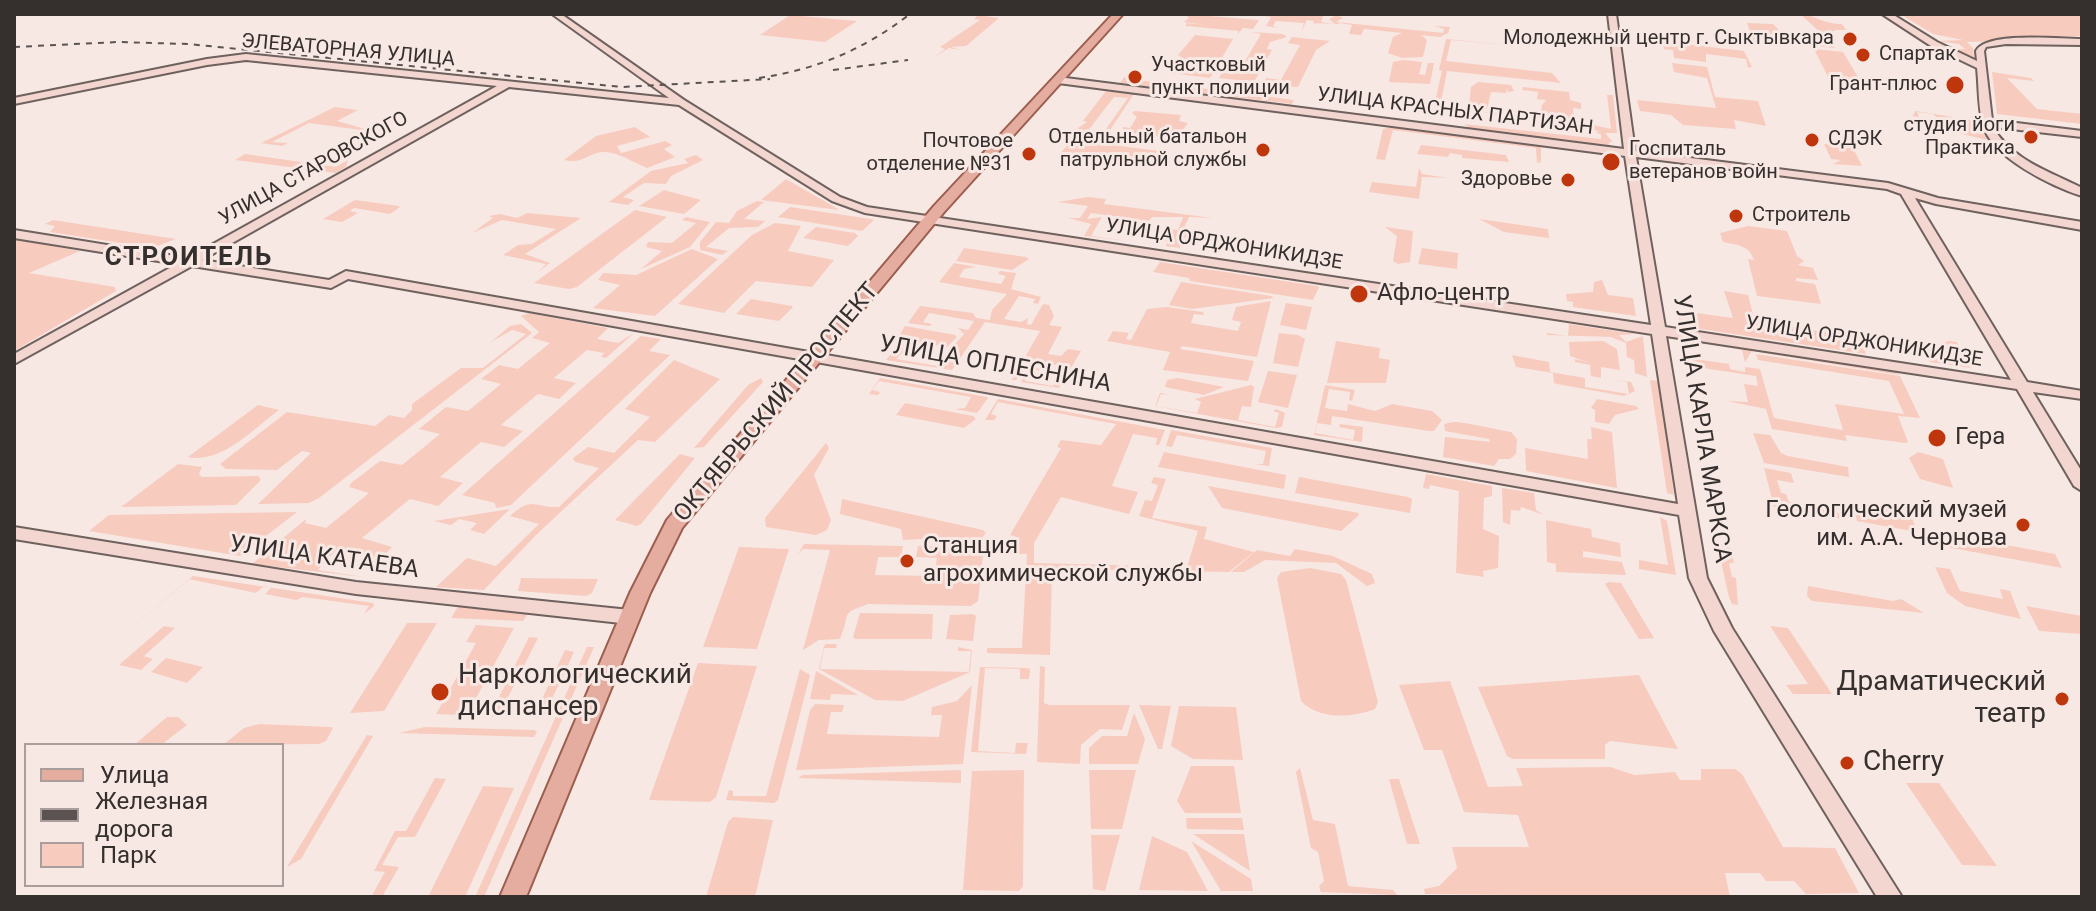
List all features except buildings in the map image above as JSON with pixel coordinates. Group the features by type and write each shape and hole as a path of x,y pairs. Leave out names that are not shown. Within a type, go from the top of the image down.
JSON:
{"main road":[{"name":"ОКТЯБРЬСКИЙ ПРОСПЕКТ","path":"513,897 630,617 674,525 929,221 1118,14"}],"street":[{"name":"УЛИЦА ОРДЖОНИКИДЗЕ","path":"556,14 681,102 842,202 865,210 2082,395"},
{"name":"УЛИЦА КАРЛА МАРКСА","path":"1612,14 1630,152 1693,557 1711,607 1890,897"},
{"path":"1886,14 1934,44 1982,67"},
{"path":"2080,42 1987,44 1980,51 1988,123 1993,137 2009,151 2082,193"},
{"name":"ЭЛЕВАТОРНАЯ УЛИЦА","path":"14,101 241,57 681,102"},
{"name":"УЛИЦА КРАСНЫХ ПАРТИЗАН","path":"1058,80 1880,184 1936,201 2082,226"},
{"name":"УЛИЦА СТАРОВСКОГО","path":"14,360 508,84"},
{"path":"1988,123 2082,134"},
{"path":"1905,191 2082,486"},
{"name":"УЛИЦА ОПЛЕСНИНА","path":"14,234 331,284 346,275 1686,511"},
{"name":"УЛИЦА КАТАЕВА","path":"14,533 356,588 630,617"}],"green space":[{"path":"1184,14 1259,20 1253,29 1243,28 1237,35 1239,31 1186,26 1186,23 1207,25 1184,22 1189,18"},
{"path":"1324,14 1321,22 1334,24 1307,20 1301,32 1304,23 1276,21 1273,26 1279,28 1266,26 1271,17 1264,15"},
{"path":"1800,14 1842,24 1846,30 1835,30 1827,35 1835,48 1753,40 1747,23 1773,24 1780,31 1823,35"},
{"path":"1900,14 2082,14 2082,35 2065,40 1967,42 1973,48 1974,57 1952,50 1965,49 1959,44 1938,41 1963,40 1933,34"},
{"path":"790,15 857,21 825,42 760,35"},
{"path":"978,15 999,18 966,46 951,47 961,50 949,48 933,58 945,49 940,47 980,20 974,19"},
{"path":"1337,15 1343,18 1336,22 1443,33 1444,29 1434,26 1450,27 1448,33 1440,37 1421,35 1427,40 1423,57 1402,58 1388,53 1393,37 1402,33 1364,29 1361,35 1349,34 1352,25 1335,24 1329,19"},
{"path":"1663,31 1674,31 1677,43 1744,51 1752,67 1748,68 1746,59 1706,54 1706,62 1674,58 1673,50 1664,49 1662,39 1668,38"},
{"path":"1251,32 1283,34 1287,37 1270,42 1267,49 1272,50 1254,82 1219,78 1226,66 1241,68 1261,34"},
{"path":"1195,35 1233,39 1217,66 1208,68 1215,69 1210,78 1170,73 1181,57 1178,55"},
{"path":"1292,37 1330,41 1316,50 1298,87 1264,84 1266,78 1281,80 1300,45 1288,43"},
{"path":"1446,39 1528,47 1451,40 1446,61 1552,73 1561,83 1447,71 1440,107 1446,109 1437,109 1434,106"},
{"path":"1814,49 1843,52 1861,82 1828,77"},
{"path":"1393,62 1422,62 1419,74 1425,75 1428,63 1434,63 1430,84 1389,82"},
{"path":"1672,63 1707,67 1715,97 1758,101 1766,126 1734,120 1736,129 1683,125 1671,115 1640,111 1637,100 1716,108 1707,78 1674,72"},
{"path":"1992,72 2031,78 2034,81 2007,78 2037,109 2082,114 2082,124 1997,114"},
{"path":"1124,77 1294,100 1292,104 1120,83"},
{"path":"1478,82 1511,85 1514,91 1508,92 1507,88 1506,93 1491,92 1487,109 1468,112 1471,87"},
{"path":"1523,87 1569,92 1570,100 1581,103 1581,109 1573,108 1574,120 1582,125 1545,122 1544,116 1542,119 1511,115 1510,118 1483,112 1540,116 1546,100 1537,99 1538,92 1522,90"},
{"path":"1106,91 1134,94 1110,130 1106,129 1128,98 1114,97 1087,132 1110,131 1102,137 1109,136 1104,144 1168,152 1160,166 1059,154 1081,132 1078,128 1087,122 1083,121"},
{"path":"1607,95 1613,95 1617,133 1605,133 1612,141 1608,144 1614,147 1472,130 1464,124 1601,139 1601,134 1596,133 1599,131 1590,129 1589,124 1611,129"},
{"path":"335,107 358,110 337,121 365,129 346,136 361,130 309,123 272,142 288,143 282,146 261,143"},
{"path":"1916,111 1977,121 1987,140 1946,130 1940,122 1966,125 1962,119 1958,119 1960,123 1939,120 1933,114 1917,112 1919,117 1912,116"},
{"path":"1132,113 1181,115 1179,121 1188,123 1176,139 1123,132 1123,127 1130,128 1137,117"},
{"path":"635,127 650,137 617,146 621,153 665,141 672,145 664,149 675,157 647,168 607,152 577,161 564,160 596,136"},
{"path":"1392,127 1541,145 1541,162 1537,163 1536,148 1393,130 1385,160 1376,159 1383,129"},
{"path":"1839,137 1858,141 1851,144 1862,166 1833,164 1841,160 1831,159 1824,144 1850,146"},
{"path":"1421,145 1506,155 1509,162 1462,158 1462,155 1450,153 1448,157 1417,154"},
{"path":"245,154 336,167 348,160 346,167 336,173 235,160"},
{"path":"696,155 703,160 671,176 666,184 644,183 623,197 634,200 628,205 609,202 651,171 688,163 684,159"},
{"path":"1419,168 1422,174 1448,178 1422,177 1419,199 1369,192 1372,182 1416,187"},
{"path":"786,179 838,209 839,210 761,200"},
{"path":"664,190 701,200 684,214 639,206"},
{"path":"1088,197 1106,199 1104,204 1213,218 1189,217 1182,232 1216,237 1214,242 1180,237 1180,248 1166,246 1168,241 1161,240 1165,230 1159,229 1178,230 1183,217 1152,217 1149,221 1091,213 1087,219 1102,217 1091,236 1128,241 1084,236 1091,224 1068,218 1080,218 1088,206 1058,202"},
{"path":"355,200 400,207 390,214 354,208 350,211 358,213 342,222 323,219"},
{"path":"757,201 764,202 744,219 765,221 758,227 729,228 706,247 728,251 722,255 700,250 700,242 716,222 729,223 737,211"},
{"path":"790,207 874,220 862,231 778,217"},
{"path":"635,210 667,217 577,287 569,289 534,283"},
{"path":"527,213 581,218 525,254 550,263 538,272 546,264 503,255 518,245 532,244 556,229 502,220 472,233 493,218 489,216 500,214 517,218"},
{"path":"686,217 710,222 690,247 641,269 662,251 646,247 648,242 672,243 696,223 682,220"},
{"path":"1479,219 1548,229 1549,238 1504,232"},
{"path":"53,220 176,239 152,248 50,232 55,226 45,224"},
{"path":"775,223 801,226 788,251 834,260 812,287 756,281 724,313 678,304 752,235"},
{"path":"1748,226 1787,231 1797,256 1804,261 1798,265 1813,268 1818,280 1796,278 1796,281 1815,284 1821,304 1757,296 1748,259 1754,260 1752,255 1742,246 1723,242 1720,233"},
{"path":"816,227 858,236 848,246 803,238"},
{"path":"1385,227 1413,231 1410,262 1398,264 1393,261 1397,236"},
{"path":"14,239 80,251 29,273 115,287 116,291 14,351"},
{"path":"964,248 1029,259 1012,270 956,261"},
{"path":"1422,248 1458,253 1457,269 1418,264"},
{"path":"692,249 718,259 655,316 593,308 620,285 598,280 603,273 636,275"},
{"path":"1160,262 1319,287 1313,300 1190,281 1189,278 1153,272"},
{"path":"954,263 976,267 964,269 959,277 1001,284 1006,276 998,274 1000,271 1016,273 1011,289 1041,297 1038,304 1033,303 1035,299 1019,296 1004,319 1021,322 1028,318 1027,324 1031,325 1043,304 1049,305 1054,316 1049,325 1062,327 1048,354 1061,356 1068,349 1081,351 1059,388 1021,382 1031,367 1044,370 1030,370 1025,381 1053,386 1059,376 1047,373 1055,370 1056,365 1032,361 1016,380 1012,380 1040,331 985,322 952,370 886,360 899,344 911,345 896,359 943,367 949,351 964,334 958,328 968,330 974,321 929,313 923,322 932,324 930,326 908,323 920,306 973,313 976,318 990,320 992,310 1007,294 939,282"},
{"path":"1602,280 1608,295 1633,298 1636,316 1573,307 1573,302 1567,301 1566,294 1593,292 1594,282"},
{"path":"1181,282 1274,298 1192,309 1169,305"},
{"path":"1724,291 1748,295 1755,322 1859,337 1866,354 1694,328 1679,319 1674,310 1733,318"},
{"path":"751,299 793,307 779,321 736,314"},
{"path":"1271,301 1257,357 1182,346 1180,349 1254,361 1248,381 1163,370 1170,352 1107,341 1113,331 1129,333 1126,339 1131,340 1147,309 1167,307 1203,312 1204,315 1194,314 1191,323 1238,331 1241,322 1232,320 1236,307"},
{"path":"1286,303 1312,307 1306,330 1280,325"},
{"path":"529,313 608,328 597,339 618,343 634,333 606,358 601,357 604,353 587,350 554,378 576,383 559,399 538,394 501,425 523,431 504,447 481,442 440,477 463,483 438,506 410,499 362,538 392,547 382,558 336,550 318,570 363,577 252,564 306,519 305,523 326,528 369,493 349,487 351,483 380,461 402,465 440,434 419,429 446,407 468,411 501,384 481,379 499,365 518,369 550,343 532,338 539,332 521,316"},
{"path":"521,324 532,333 309,503 258,504 311,453 302,451 277,470 226,469 220,464 287,412 375,426 389,415 404,418 412,410 412,404 461,368 483,368 526,334 512,330 491,342 510,326"},
{"path":"1569,324 1636,334 1619,335 1626,342 1643,336 1647,377 1635,373 1634,360 1627,357 1626,343 1611,337 1568,336"},
{"path":"905,326 957,337 947,347 897,339"},
{"path":"1279,333 1305,339 1298,367 1273,363"},
{"path":"641,336 661,339 649,351 670,355 511,505 496,508 495,503 462,495"},
{"path":"1683,339 1894,371 1900,375 1752,351 1745,362 1742,350"},
{"path":"1336,341 1380,348 1379,358 1390,360 1386,383 1327,383"},
{"path":"1603,341 1617,349 1620,370 1601,367 1601,378 1591,376 1590,365 1575,362 1575,359 1590,363 1570,356 1569,342"},
{"path":"1949,341 1957,342 1964,361 1971,368 1930,362 1922,349"},
{"path":"1756,354 1900,376 1920,418 1898,416 1908,442 1905,443 1845,435 1847,441 1772,429 1766,409 1727,401 1748,402 1744,384 1758,386 1756,376 1683,365 1682,357 1729,364 1730,369 1745,372 1745,367 1760,369 1774,418 1843,430 1835,404 1904,414 1889,381 1758,360"},
{"path":"1512,355 1549,362 1550,372 1585,378 1585,387 1629,394 1624,396 1554,383 1553,373 1516,367"},
{"path":"674,360 720,379 655,442 638,440 536,535 484,590 436,587 467,558 496,566 539,524 510,516 524,506 559,507 599,468 575,462 573,458 588,447 614,453 650,417 625,409"},
{"path":"1268,371 1297,375 1288,408 1258,402"},
{"path":"761,378 763,382 704,447 694,448 748,385"},
{"path":"880,378 988,398 977,413 955,409 965,408 971,397 879,381 872,390 880,392 878,395 869,394"},
{"path":"1178,378 1224,387 1204,395 1165,387 1167,380"},
{"path":"1613,380 1631,382 1635,391 1629,394 1627,382"},
{"path":"1650,380 1659,381 1674,495 1667,493"},
{"path":"1251,385 1254,387 1251,407 1242,406 1238,420 1275,427 1279,413 1273,411 1276,409 1285,413 1282,427 1275,428 1155,406 1160,393 1162,393 1170,395 1161,394 1156,406 1197,413 1201,402 1195,399"},
{"path":"1325,385 1355,390 1352,401 1349,400 1350,392 1329,389 1325,408 1347,411 1348,404 1375,411 1392,404 1432,411 1442,420 1434,431 1429,431 1332,416 1331,425 1317,423 1315,433 1353,440 1355,430 1339,427 1340,424 1363,427 1362,442 1314,435"},
{"path":"998,399 1165,430 1159,445 1156,445 1157,438 1133,434 1112,486 1138,492 1129,514 1061,497 1034,543 1034,563 1187,567 1198,531 1139,516 1145,500 1152,501 1158,485 1151,483 1154,477 1166,479 1152,518 1207,527 1204,539 1254,552 1229,572 1052,569 1050,655 987,653 987,648 1022,648 1027,554 995,553 996,544 1020,538 1010,535 1061,448 1057,447 1061,440 1101,445 1116,424 998,402 991,414 997,416 994,420 985,420"},
{"path":"1597,399 1639,409 1615,415 1609,424 1595,422 1595,410 1591,408"},
{"path":"905,403 976,419 964,428 896,415"},
{"path":"258,405 279,410 225,450 201,458 188,457"},
{"path":"1453,422 1511,432 1517,439 1516,454 1510,459 1499,459 1494,466 1443,457 1445,437 1490,442 1489,439 1445,431 1444,424"},
{"path":"1587,426 1612,432 1617,488 1526,471 1525,448 1588,459 1587,439 1592,439 1591,427"},
{"path":"1171,430 1272,448 1269,466 1255,464 1263,464 1266,451 1177,435 1172,447 1166,446"},
{"path":"1753,433 1770,435 1781,453 1788,456 1848,467 1849,477 1764,463"},
{"path":"826,443 829,448 814,475 831,520 827,530 816,535 766,527 765,518"},
{"path":"1164,452 1286,475 1284,489 1158,467"},
{"path":"1918,452 1943,459 1953,488 1920,479 1909,458"},
{"path":"680,454 695,458 641,524 637,526 615,520"},
{"path":"178,464 202,467 199,474 202,477 258,476 261,480 236,505 121,507"},
{"path":"1764,468 1791,473 1794,483 1777,480 1781,493 1786,494 1789,502 1848,515 1841,514 1842,519 1774,507"},
{"path":"1426,474 1492,486 1492,496 1484,498 1483,529 1499,536 1498,568 1483,571 1484,577 1456,573 1459,491 1430,485 1429,489 1423,488"},
{"path":"1299,477 1408,497 1412,499 1410,513 1295,493"},
{"path":"1208,486 1359,513 1341,531 1222,508"},
{"path":"1502,488 1534,493 1536,510 1544,515 1521,507 1520,511 1511,510 1510,525 1503,522"},
{"path":"842,499 986,533 979,541 957,537 903,540 901,529 840,514"},
{"path":"1853,501 1910,512 1917,532 1857,521"},
{"path":"510,509 484,534 470,530 477,523 459,519 451,525 434,521"},
{"path":"297,512 240,556 89,531 109,515"},
{"path":"1660,517 1667,521 1676,575 1639,569 1639,560 1668,565"},
{"path":"1546,520 1591,529 1592,537 1620,543 1621,557 1583,551 1583,557 1622,562 1626,575 1556,572 1556,564 1547,562"},
{"path":"1930,531 2055,554 2062,568 1935,545"},
{"path":"804,544 903,546 901,557 878,557 875,575 934,576 937,558 916,557 918,546 977,548 983,555 978,601 971,606 868,604 850,612 840,639 819,640 803,650 830,550 803,549 798,554"},
{"path":"1717,544 1731,549 1734,563 1729,563 1732,577 1736,578 1738,605 1732,604 1729,597"},
{"path":"739,547 789,549 757,649 703,647"},
{"path":"1295,549 1333,556 1372,574 1375,583 1367,586 1336,563 1265,560 1244,572 1231,572 1257,550 1290,556"},
{"path":"1935,567 1950,569 1960,591 2003,599 2000,589 2010,591 2021,619 1965,606 1947,593"},
{"path":"1310,568 1341,574 1346,580 1378,702 1375,709 1336,716 1317,712 1301,701 1277,578 1281,572"},
{"path":"193,576 263,587 256,593 189,579"},
{"path":"521,578 598,579 592,593 586,596 518,591"},
{"path":"1621,583 1654,638 1639,639 1605,584"},
{"path":"1808,586 1893,601 1901,599 1924,613 1812,601 1807,596"},
{"path":"269,587 373,603 374,606 364,614 369,606 303,597 296,600 265,594"},
{"path":"459,605 527,615 523,621 451,618"},
{"path":"2026,606 2082,616 2082,634 2039,631"},
{"path":"860,613 933,614 932,639 855,639"},
{"path":"950,615 976,616 973,641 946,639"},
{"path":"407,623 437,623 384,711 350,713"},
{"path":"476,625 514,628 469,711 460,715 436,714 476,643 466,642"},
{"path":"164,626 175,628 144,656 153,659 141,670 119,665"},
{"path":"1770,626 1788,628 1832,694 1793,694 1786,685 1808,684"},
{"path":"529,637 538,638 498,717 489,717"},
{"path":"837,644 836,648 824,648 820,669 969,672 971,651 958,651 958,647 972,650 970,672 903,701 875,700 819,669 824,646"},
{"path":"587,647 594,647 484,897 475,897"},
{"path":"565,650 574,652 543,718 533,718"},
{"path":"166,658 203,667 187,683 151,672"},
{"path":"698,663 757,666 716,797 710,802 649,800"},
{"path":"1040,666 1045,667 1044,703 1130,705 1122,730 1100,729 1081,745 1080,764 1037,762"},
{"path":"980,667 1030,669 1029,679 1020,679 1020,669 985,668 978,751 1015,753 1016,743 1028,743 1026,754 971,752"},
{"path":"800,669 810,675 778,800 774,803 726,800 729,790 733,791 733,796 766,796"},
{"path":"816,671 858,695 831,694 830,700 810,699"},
{"path":"1639,675 1678,749 1610,741 1605,745 1605,759 1513,759 1507,756 1478,687"},
{"path":"1450,681 1488,787 1523,786 1516,768 1610,767 1635,775 1675,772 1680,780 1701,780 1701,769 1735,769 1742,774 1783,847 1835,848 1859,893 1806,894 1794,881 1766,881 1760,873 1725,873 1730,897 1425,894 1424,889 1439,886 1457,868 1452,847 1529,847 1518,815 1464,812 1442,750 1424,750 1399,685"},
{"path":"972,685 963,764 796,770 810,710 815,704 844,705 842,712 831,712 827,734 939,737 942,715 931,715 932,707 957,701"},
{"path":"1139,705 1171,706 1162,749 1158,749"},
{"path":"1179,706 1236,707 1243,760 1193,759 1171,746"},
{"path":"1134,713 1145,739 1138,764 1089,764 1089,748 1102,736 1127,736"},
{"path":"167,717 178,717 187,725 164,743 136,743"},
{"path":"259,724 333,728 326,741 319,744 225,743 244,728"},
{"path":"425,727 537,732 534,737 399,733"},
{"path":"367,735 373,736 301,859 287,867"},
{"path":"1191,766 1234,766 1241,813 1185,813 1177,801"},
{"path":"1300,768 1313,820 1335,824 1348,886 1393,890 1397,895 1321,892 1319,886 1324,881 1318,852 1311,848 1296,772"},
{"path":"961,770 961,783 798,778 803,775"},
{"path":"1024,770 1023,886 1019,891 963,890 972,771"},
{"path":"1089,770 1136,770 1122,829 1091,829"},
{"path":"435,778 446,779 415,837 398,837 382,865 399,867 382,897 371,897 385,872 374,871 395,831 406,831"},
{"path":"1389,779 1399,779 1420,844 1407,844"},
{"path":"1906,783 1939,783 1997,866 1962,865"},
{"path":"483,786 514,788 465,897 428,897"},
{"path":"733,817 773,820 755,897 706,897 728,822"},
{"path":"1186,818 1242,818 1244,830 1187,829"},
{"path":"1193,834 1244,834 1250,871"},
{"path":"1091,835 1120,835 1105,891 1093,889"},
{"path":"1152,836 1187,852 1208,891 1139,890"},
{"path":"1191,841 1251,879 1253,891 1221,891"}],"railway":[{"path":"759,78 801,69 839,56 875,38 910,14"},
{"path":"14,47 118,42 188,44 622,87 770,79"},
{"path":"833,70 908,60"}],"place":[{"name":"Молодежный центр г. Сыктывкара","path":"1850,39"},
{"name":"Спартак","path":"1863,55"},
{"name":"Участковый пункт полиции","path":"1135,77"},
{"name":"Грант-плюс","path":"1955,85"},
{"name":"студия йоги Практика","path":"2031,137"},
{"name":"СДЭК","path":"1812,140"},
{"name":"Отдельный батальон патрульной службы","path":"1263,150"},
{"name":"Почтовое отделение №31","path":"1029,154"},
{"name":"Госпиталь ветеранов войн","path":"1611,162"},
{"name":"Здоровье","path":"1568,180"},
{"name":"Строитель","path":"1736,216"},
{"name":"Афло-центр","path":"1359,294"},
{"name":"Гера","path":"1937,438"},
{"name":"Геологический музей им. А.А. Чернова","path":"2023,525"},
{"name":"Станция агрохимической службы","path":"907,561"},
{"name":"Наркологический диспансер","path":"440,692"},
{"name":"Драматический театр","path":"2062,699"},
{"name":"Cherry","path":"1847,763"}],"district":[{"name":"СТРОИТЕЛЬ","path":"189,258"}]}
